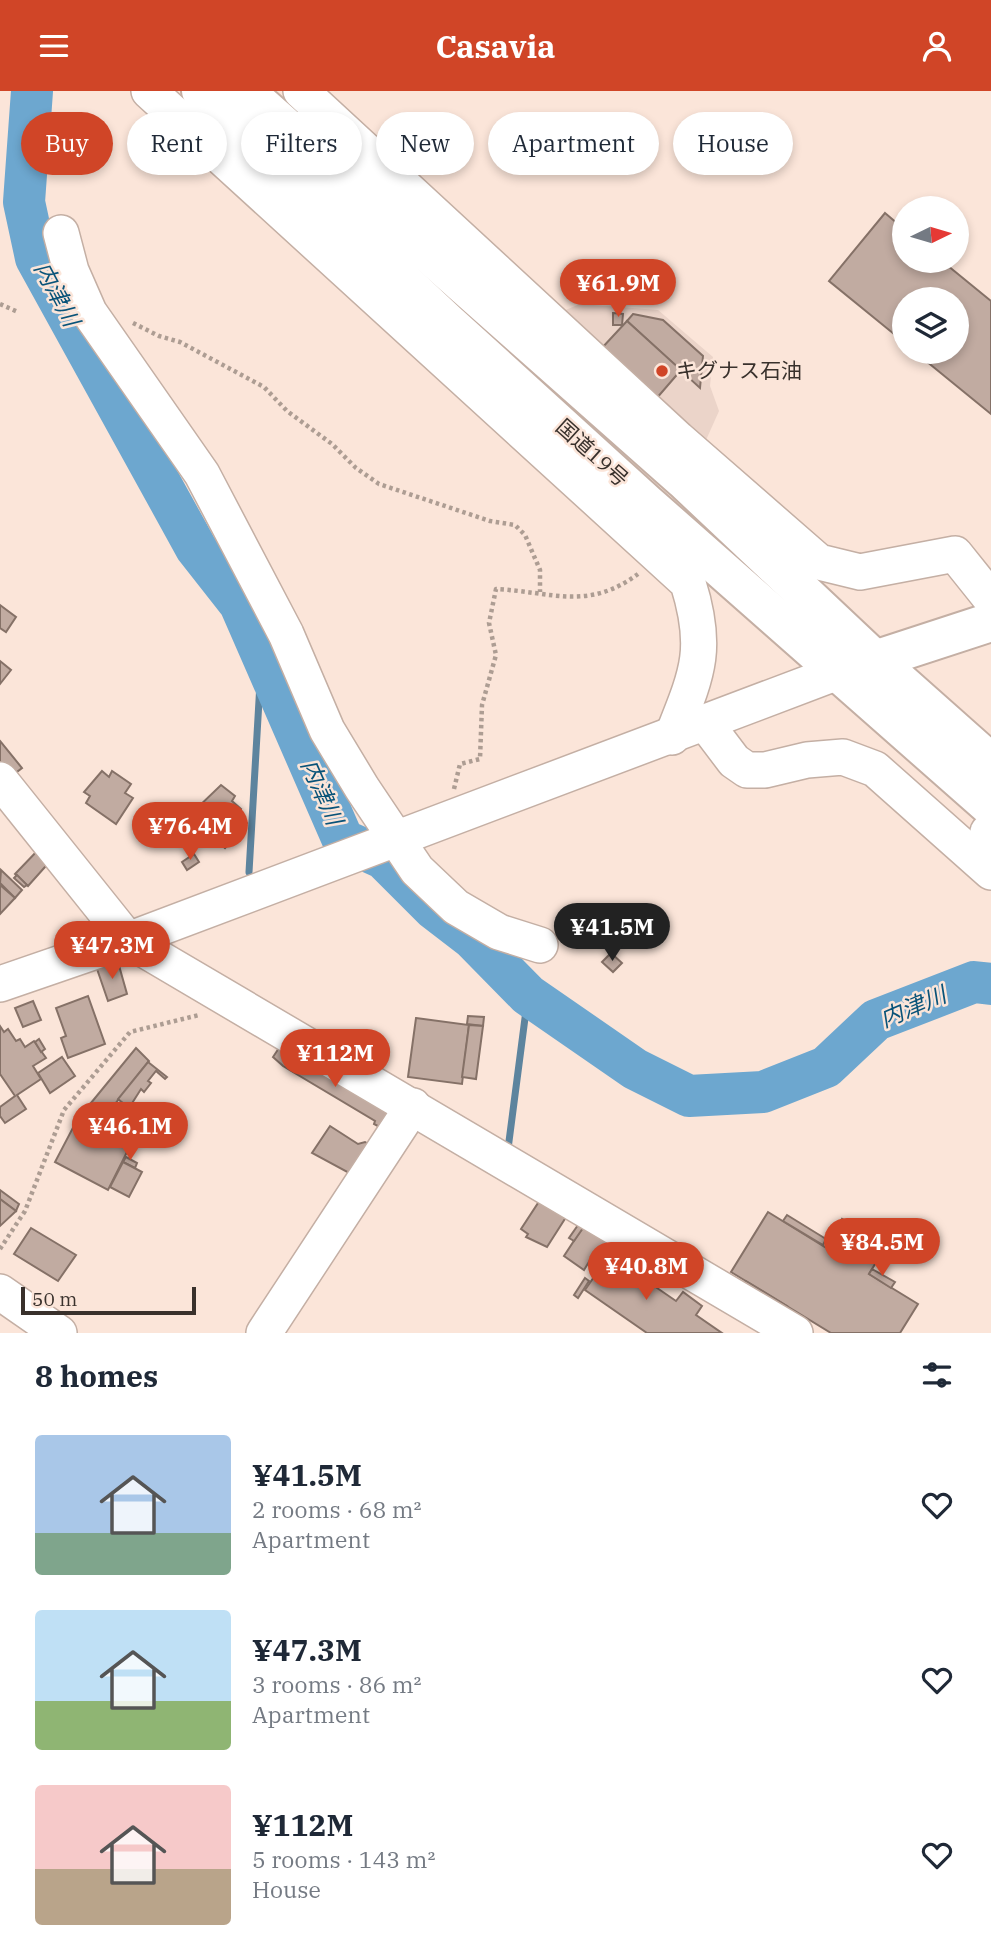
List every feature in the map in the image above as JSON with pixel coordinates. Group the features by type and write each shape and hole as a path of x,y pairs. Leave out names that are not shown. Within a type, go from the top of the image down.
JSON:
{"main road":[{"name":"国道19号","path":"201,91 447,322 838,672 990,824"},
{"name":"国道19号","path":"245,91 684,480 875,660 991,763"},
{"path":"838,672 991,622"}],"street":[{"path":"149,91 688,583 699,618 700,654 690,692 672,737"},
{"path":"301,91 678,439 819,562 860,572 954,554 991,599"},
{"path":"61,233 71,271 89,312 202,474 286,634 327,730 396,839 417,870 456,907 499,932 540,945"},
{"path":"0,984 128,940 672,737 838,672"},
{"path":"706,724 734,761 747,770 765,770 807,759 843,757 875,769 991,872"},
{"path":"0,780 128,940 795,1333"},
{"path":"264,1333 413,1106"},
{"path":"0,1291 59,1333"}],"path":[{"path":"0,304 18,312"},
{"path":"89,312 126,319 159,336 180,342 264,387 287,411 332,444 356,468 379,484 490,521 515,525 525,535 540,570 540,592"},
{"path":"452,818 449,806 460,764 480,759 482,705 496,655 489,623 496,589 540,592 567,599 604,593 623,587 653,563 667,561"},
{"path":"0,1249 25,1211 64,1110 130,1032 237,1006"}],"shaded area":[{"name":"キグナス石油","path":"580,304 658,310 713,357 710,386 719,411 702,449 551,316"}],"building":[{"path":"885,213 892,219 892,273 957,273 991,301 991,414 930,364 969,364 969,287 892,287 892,332 829,281"},
{"path":"613,313 623,314 622,325 613,325"},
{"path":"633,314 663,320 703,356 700,388 627,321"},
{"path":"627,321 681,370 656,399 601,349"},
{"path":"0,605 16,617 6,632 0,628"},
{"path":"0,661 11,670 0,684"},
{"path":"0,741 22,768 9,778 0,767"},
{"path":"102,771 109,777 112,771 131,784 125,793 133,798 116,824 86,803 90,796 84,792"},
{"path":"221,785 235,796 232,801 241,809 238,815 247,823 225,848 192,819 197,814 194,811"},
{"path":"41,847 53,858 28,886 15,874"},
{"path":"194,854 199,862 187,870 182,862"},
{"path":"1,870 22,890 15,898 0,883"},
{"path":"17,875 27,885 24,887 14,878"},
{"path":"0,885 15,898 0,914"},
{"path":"611,953 622,963 613,972 602,962"},
{"path":"118,962 127,994 108,1001 97,969"},
{"path":"88,996 105,1044 68,1058 61,1038 66,1036 56,1008"},
{"path":"33,1001 41,1020 23,1027 15,1008"},
{"path":"468,1016 484,1017 483,1026 467,1024"},
{"path":"416,1018 469,1025 462,1084 408,1077"},
{"path":"469,1025 483,1026 476,1079 462,1077"},
{"path":"0,1026 4,1032 8,1029 16,1041 20,1039 25,1047 34,1041 46,1058 33,1066 41,1079 17,1095 26,1109 5,1123 0,1116 0,1107 15,1096 0,1074"},
{"path":"39,1039 45,1049 41,1052 35,1042"},
{"path":"136,1048 149,1061 95,1129 77,1120"},
{"path":"279,1048 394,1115 385,1130 374,1124 375,1121 283,1066 273,1057"},
{"path":"62,1057 75,1076 50,1093 38,1073"},
{"path":"148,1062 167,1077 165,1079 156,1071 148,1081 151,1083 144,1092 141,1089 129,1108 118,1099"},
{"path":"77,1120 129,1148 108,1190 55,1162"},
{"path":"99,1123 133,1141 129,1148 95,1129"},
{"path":"330,1126 358,1144 365,1142 374,1147 351,1174 312,1153"},
{"path":"126,1157 137,1163 135,1168 123,1162"},
{"path":"123,1162 142,1172 129,1197 110,1187"},
{"path":"0,1190 19,1204 16,1211 0,1199"},
{"path":"542,1197 568,1214 547,1247 526,1237 528,1234 521,1229"},
{"path":"0,1199 16,1211 0,1226"},
{"path":"768,1212 825,1247 842,1219 886,1246 869,1274 918,1304 900,1333 831,1333 731,1272"},
{"path":"787,1215 826,1239 823,1245 783,1221"},
{"path":"587,1221 610,1237 594,1262 590,1260 584,1270 564,1256"},
{"path":"578,1225 583,1228 574,1241 569,1238"},
{"path":"31,1228 76,1255 58,1281 14,1254"},
{"path":"609,1255 676,1301 683,1292 702,1306 696,1315 722,1333 647,1333 585,1290"},
{"path":"872,1269 895,1282 891,1288 869,1274"},
{"path":"585,1278 589,1281 578,1298 574,1295"},
{"path":"746,1281 787,1306 783,1312 742,1287"}],"waterway":[{"name":"内津川","path":"32,91 24,202 36,258 196,548 240,604 343,840 383,858 433,908 472,938 528,995 635,1069 689,1096 763,1092 826,1067 876,1020 974,982 991,984"},
{"path":"249,872 262,649"},
{"path":"508,1149 528,995"}],"place":[{"name":"キグナス石油","path":"662,371"}]}
